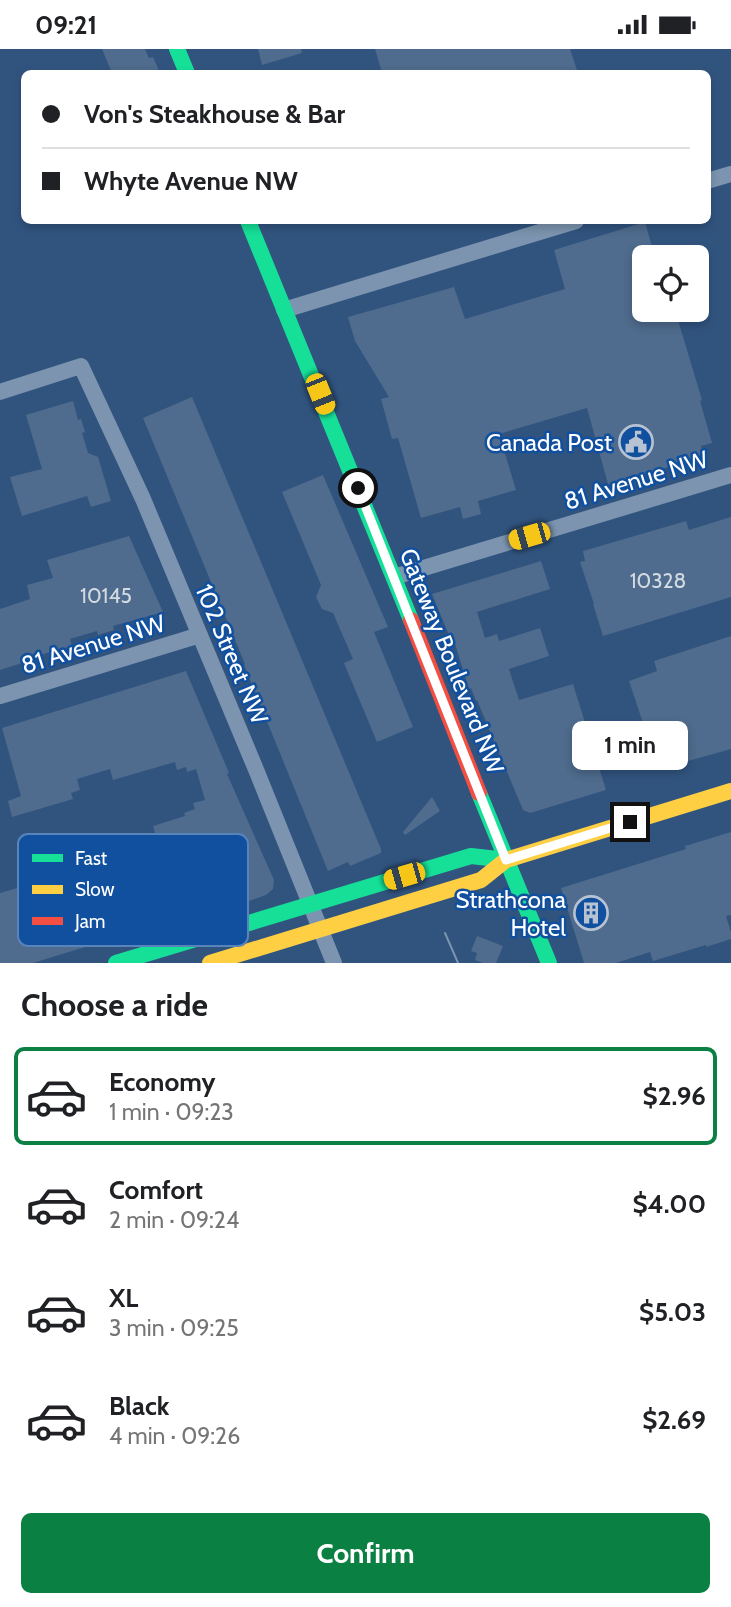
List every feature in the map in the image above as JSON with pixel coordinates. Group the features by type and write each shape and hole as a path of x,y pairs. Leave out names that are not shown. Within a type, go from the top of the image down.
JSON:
{"main road":[{"path":"177,49 186,70"},
{"name":"Gateway Boulevard NW","path":"249,224 549,963"},
{"path":"210,963 481,880 506,860 731,792"},
{"path":"248,923 471,856 506,860"},
{"path":"116,963 172,946"}],"street":[{"path":"711,180 731,174"},
{"path":"284,310 566,224"},
{"name":"102 Street NW","path":"0,391 81,366 143,499 334,963"},
{"name":"81 Avenue NW","path":"394,577 731,475"},
{"name":"81 Avenue NW","path":"0,696 200,635"}],"building":[{"path":"102,49 145,49 149,58 153,57 159,70 111,70"},
{"path":"258,49 301,49 302,53 262,65"},
{"path":"375,49 570,49 577,70 381,70"},
{"path":"646,224 652,245 632,245 632,322 679,322 712,443 701,446 704,457 608,484 587,408 499,434 516,490 478,501 481,514 463,519 460,507 421,518 398,438 392,439 381,399 389,397 355,341 348,317 454,287 465,319 565,289 554,250"},
{"path":"192,397 381,849 381,853 350,866 348,862 328,871 143,418"},
{"path":"73,401 78,420 81,419 85,432 82,433 88,453 98,457 111,501 91,507 87,496 22,516 10,477 42,469 26,415"},
{"path":"323,475 388,627 374,632 413,727 377,742 344,663 353,659 333,613 322,609 316,597 321,585 282,492"},
{"path":"731,517 731,597 603,636 580,562 585,561 583,551 686,521 689,530"},
{"path":"129,536 163,612 113,626 114,630 98,635 97,631 70,639 72,646 0,670 0,609 30,599 27,585 53,578 47,560"},
{"path":"541,561 550,589 477,612 485,638 497,634 499,641 540,628 549,656 509,669 519,700 573,684 606,790 530,813 523,810 477,700 471,688 469,689 455,644 453,645 432,594"},
{"path":"731,636 731,749 656,770 629,681 657,671 654,661"},
{"path":"186,671 229,773 227,774 274,880 273,889 266,895 248,901 248,834 155,834 153,826 185,816 184,813 195,809 193,803 205,800 196,769 187,772 186,767 177,770 175,762 113,780 110,769 77,779 80,790 71,793 73,799 12,817 8,801 21,796 2,728"},
{"path":"432,797 440,811 405,835 403,832"},
{"path":"731,832 731,915 726,916 731,939 653,961 650,952 616,963 584,963 561,888"},
{"path":"18,888 18,946 89,946 33,963 0,963 0,893"},
{"path":"477,936 503,946 496,963 475,960 477,953 471,951"}],"tram line":[{"path":"445,933 458,963"}],"traffic: fast":[{"path":"177,49 186,70"},
{"path":"249,224 411,620"},
{"path":"479,793 549,963"},
{"path":"248,923 471,856 506,860"},
{"path":"116,963 172,946"}],"traffic: slow":[{"path":"210,963 481,880 506,860 731,791"}],"traffic: jam":[{"path":"411,620 479,793"}],"place":[{"name":"Canada Post","path":"636,442"},
{"name":"Strathcona Hotel","path":"591,913"}],"route":[{"path":"358,488 506,860 630,822"}]}
